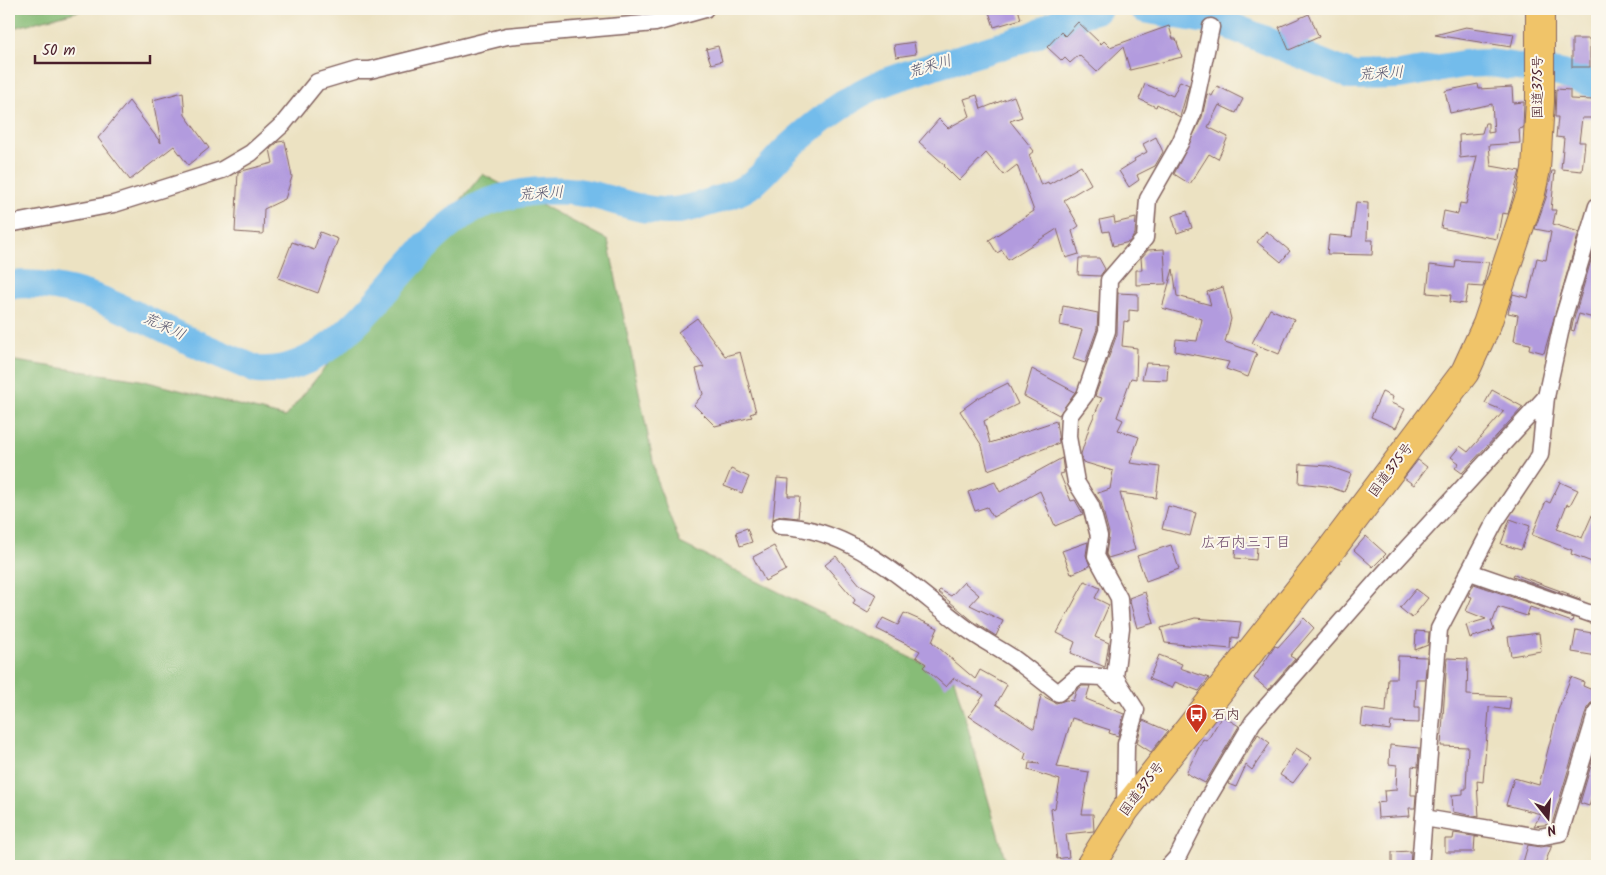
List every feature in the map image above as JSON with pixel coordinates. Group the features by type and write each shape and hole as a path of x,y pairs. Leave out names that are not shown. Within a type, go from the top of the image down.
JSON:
{"highway":[{"name":"国道375号","path":"1090,866 1125,810 1327,555 1465,372 1488,324 1531,193 1536,169 1540,9"}],"street":[{"path":"9,224 114,204 222,170 251,153 283,124 317,82 357,70 370,70 507,36 655,23 705,9"},
{"path":"1125,810 1126,744 1136,710 1115,677 1120,628 1119,598 1096,556 1099,536 1091,506 1076,482 1068,437 1068,416 1085,395 1107,331 1109,280 1145,238 1148,199 1180,143 1193,113 1212,27"},
{"path":"1420,866 1439,629 1495,522 1540,455 1546,398 1563,319 1597,206"},
{"path":"1169,866 1178,856 1205,803 1253,722 1377,581 1546,398"},
{"path":"780,526 829,534 862,551 920,592 968,630 1015,660 1058,693 1078,676 1103,677 1136,710"},
{"path":"1470,572 1597,616"},
{"path":"1424,818 1539,837 1560,833 1597,711"}],"green space":[{"path":"9,9 87,9 9,29"},
{"path":"482,174 608,240 658,485 680,543 954,679 1007,866 9,866 9,360 140,380 285,417"}],"building":[{"path":"988,9 1018,9 1021,19 994,27"},
{"path":"1309,14 1319,37 1289,50 1279,27"},
{"path":"1078,22 1101,44 1104,41 1110,47 1169,26 1182,57 1130,70 1123,47 1097,72 1079,55 1070,63 1065,58 1062,61 1047,47 1061,32 1065,36"},
{"path":"1466,27 1514,34 1511,47 1435,35"},
{"path":"1572,39 1590,39 1590,67 1572,67"},
{"path":"914,42 916,54 896,57 894,45"},
{"path":"718,46 722,61 711,64 706,49"},
{"path":"1180,81 1189,85 1180,117 1157,104 1156,107 1139,99 1145,84 1173,96"},
{"path":"1478,84 1479,89 1512,87 1513,103 1524,102 1523,128 1519,129 1520,143 1489,145 1491,166 1520,171 1508,214 1502,213 1497,239 1441,228 1444,211 1458,214 1460,203 1466,204 1477,156 1460,158 1459,135 1482,133 1485,123 1488,123 1488,133 1494,132 1492,104 1450,113 1445,91"},
{"path":"1217,86 1243,99 1236,113 1219,105 1208,127 1228,137 1218,159 1209,154 1190,184 1174,174 1202,117 1207,94 1212,96"},
{"path":"1556,89 1570,90 1570,99 1594,100 1593,118 1582,118 1579,142 1585,142 1582,171 1561,169 1564,138 1556,137 1558,117 1555,117"},
{"path":"183,92 185,115 209,148 188,165 174,146 130,180 98,138 129,101 161,143 153,100"},
{"path":"977,95 981,109 1014,96 1022,117 1010,121 1034,151 1029,155 1041,185 1048,182 1049,184 1081,166 1091,184 1064,200 1079,226 1072,231 1079,254 1066,258 1057,229 1008,260 1002,250 997,253 989,240 1034,211 1017,165 1004,175 986,153 959,181 945,165 919,142 939,119 948,128 970,116 964,99"},
{"path":"1156,137 1163,152 1155,166 1137,175 1139,180 1129,187 1119,171 1135,161 1134,159 1147,152 1143,144"},
{"path":"285,141 292,177 285,199 264,209 263,234 235,232 238,172 273,163 270,149 278,142"},
{"path":"1552,171 1555,171 1551,210 1556,210 1553,224 1579,232 1544,353 1529,349 1530,344 1514,341 1518,315 1508,313 1513,294 1528,298 1537,258 1546,260 1551,232 1535,229 1546,198"},
{"path":"1356,202 1368,203 1367,240 1373,240 1372,255 1327,254 1329,235 1352,237"},
{"path":"1187,211 1192,228 1177,233 1172,216"},
{"path":"1114,217 1115,223 1136,218 1135,234 1129,242 1113,246 1109,231 1103,232 1100,220"},
{"path":"1266,231 1290,251 1281,262 1257,242"},
{"path":"320,232 338,239 318,293 278,278 292,242 314,250"},
{"path":"1597,240 1597,319 1579,314 1574,331 1571,330 1573,322"},
{"path":"1164,249 1166,284 1136,285 1136,270 1142,270 1141,258 1148,250"},
{"path":"1079,258 1099,258 1105,269 1100,276 1078,275"},
{"path":"1456,260 1489,262 1483,287 1468,286 1465,304 1450,302 1451,295 1427,293 1430,265 1455,268"},
{"path":"1173,269 1177,296 1211,305 1207,292 1223,287 1231,319 1225,342 1257,353 1248,377 1226,369 1229,362 1175,351 1176,339 1197,341 1202,319 1162,308"},
{"path":"1118,293 1138,294 1138,311 1129,310 1129,322 1124,321 1122,346 1137,348 1136,379 1131,378 1117,417 1123,420 1118,430 1139,437 1130,463 1160,467 1156,498 1120,493 1135,550 1108,558 1106,554 1109,533 1101,503 1095,494 1110,489 1113,471 1083,462 1081,454 1090,425 1102,398 1095,396 1117,334"},
{"path":"1063,306 1098,313 1097,329 1085,363 1073,359 1082,330 1060,325"},
{"path":"1270,309 1294,319 1279,354 1252,343"},
{"path":"697,318 725,356 740,352 756,412 750,414 752,417 715,426 694,405 703,394 696,369 704,367 678,332"},
{"path":"1146,363 1168,364 1167,380 1142,379"},
{"path":"1032,369 1075,392 1059,415 1024,396"},
{"path":"1008,383 1018,404 984,421 990,443 1056,421 1059,443 988,470 982,446 960,411 978,398"},
{"path":"1492,390 1523,407 1462,473 1455,468 1459,463 1451,457 1460,446 1468,452 1504,411 1485,403"},
{"path":"1382,392 1393,397 1391,403 1405,409 1396,428 1371,417"},
{"path":"1062,458 1064,473 1060,474 1071,501 1075,500 1083,514 1055,526 1040,491 993,517 987,507 975,511 968,492 995,482 1000,492"},
{"path":"1418,460 1427,467 1414,485 1404,478"},
{"path":"1300,464 1328,466 1351,474 1344,492 1326,486 1299,483"},
{"path":"731,469 749,477 742,493 724,486"},
{"path":"777,478 789,479 788,496 800,496 798,518 781,516 773,519"},
{"path":"1560,482 1578,490 1570,505 1567,504 1557,529 1582,538 1597,504 1597,564 1571,554 1572,550 1532,535 1546,501 1550,503"},
{"path":"1168,506 1196,513 1190,536 1162,529"},
{"path":"1510,519 1530,526 1521,550 1501,544"},
{"path":"747,528 752,542 740,546 736,532"},
{"path":"1366,536 1386,554 1373,567 1354,550"},
{"path":"1088,542 1086,555 1090,566 1071,574 1062,551"},
{"path":"1171,545 1179,569 1146,581 1137,556"},
{"path":"1236,545 1257,547 1256,560 1235,558"},
{"path":"774,546 786,570 765,581 753,557"},
{"path":"836,556 861,586 877,595 868,613 853,604 855,600 825,565"},
{"path":"1514,574 1580,598 1580,600 1513,576"},
{"path":"1085,581 1100,588 1095,598 1109,605 1095,637 1109,643 1105,667 1071,653 1075,642 1057,633"},
{"path":"964,582 979,595 970,605 1003,621 996,636 973,621 938,592 940,590 951,596"},
{"path":"1474,584 1573,618 1572,622 1530,607 1527,616 1498,607 1493,621 1491,621 1494,630 1470,638 1466,625 1486,619 1466,611 1472,597 1468,596"},
{"path":"1416,589 1428,598 1412,618 1400,608"},
{"path":"1145,592 1154,623 1137,628 1129,598"},
{"path":"904,613 938,628 932,642 975,679 980,670 1007,685 996,704 1034,729 1041,695 1056,703 1066,700 1073,701 1076,691 1082,686 1090,686 1086,699 1124,714 1118,736 1109,733 1110,730 1072,718 1057,767 1089,772 1082,814 1093,814 1094,831 1066,834 1069,857 1057,859 1051,809 1055,808 1060,780 1028,770 1029,763 1040,764 1024,759 1026,753 969,716 984,695 954,678 946,687 923,667 926,664 916,657 920,651 877,629 883,618 898,625"},
{"path":"1195,618 1241,622 1238,638 1232,637 1231,649 1165,643 1161,628"},
{"path":"1304,618 1314,628 1290,656 1295,659 1268,690 1254,678 1275,646 1278,647"},
{"path":"1576,630 1597,634 1597,656 1572,652"},
{"path":"1416,631 1429,632 1428,645 1415,650"},
{"path":"1539,633 1541,651 1511,656 1508,637"},
{"path":"1159,655 1182,664 1180,668 1209,678 1199,691 1175,682 1172,688 1149,679"},
{"path":"1398,656 1427,657 1425,679 1416,679 1415,707 1419,707 1419,723 1391,722 1390,730 1361,726 1363,709 1386,712 1388,678 1397,678"},
{"path":"1447,658 1468,659 1467,695 1511,697 1509,710 1489,707 1483,782 1477,781 1479,817 1453,812 1452,795 1463,794 1463,789 1466,789 1468,747 1441,746"},
{"path":"1571,677 1584,682 1583,686 1597,692 1597,701 1591,703 1587,708 1552,824 1534,826 1541,814 1506,805 1514,778 1539,785 1558,710"},
{"path":"1222,716 1239,726 1205,783 1186,773 1203,739 1207,741"},
{"path":"1143,720 1168,731 1151,752 1137,743"},
{"path":"1258,734 1270,743 1252,770 1246,765 1236,787 1228,784"},
{"path":"1390,745 1419,748 1418,767 1412,766 1411,795 1416,795 1415,808 1409,808 1410,816 1378,818 1377,803 1385,802 1384,791 1396,790 1397,765 1389,764"},
{"path":"1597,745 1597,784 1589,806 1580,803"},
{"path":"1296,748 1312,758 1293,783 1280,775"},
{"path":"1454,833 1479,837 1475,837 1474,852 1445,852 1445,839 1453,839"},
{"path":"1528,845 1541,847 1552,845 1544,866 1522,866"},
{"path":"1411,851 1410,866 1392,866 1392,852"}],"waterway":[{"name":"荒釆川","path":"9,285 33,284 57,287 80,293 125,310 257,370 290,367 320,353 347,332 373,306 422,250 448,226 475,208 488,202 518,194 548,191 579,192 639,208 658,211 674,211 714,201 746,188 811,128 844,103 863,92 903,76 1030,37 1062,21 1098,9"},
{"name":"荒釆川","path":"1144,9 1223,23 1350,76 1399,75 1464,64 1490,63 1559,73 1597,85"}],"place":[{"name":"石内","path":"1196,734"}],"district":[{"name":"広石内三丁目","path":"1246,543"}]}
